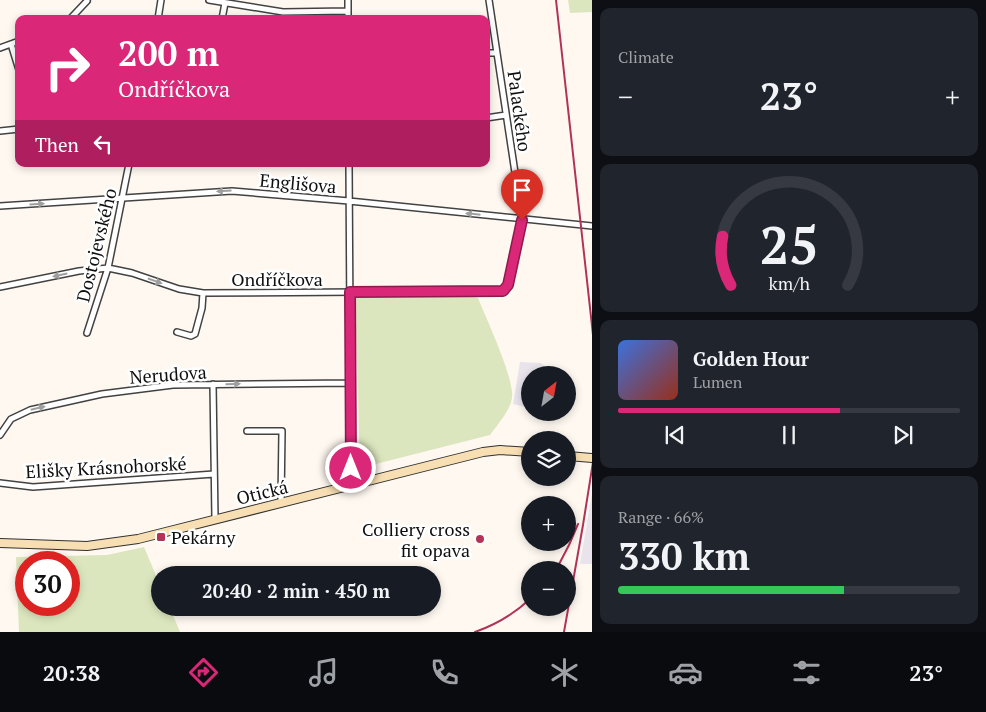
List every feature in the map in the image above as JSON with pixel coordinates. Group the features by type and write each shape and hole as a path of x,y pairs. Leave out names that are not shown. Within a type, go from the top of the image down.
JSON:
{"street":[{"path":"159,15 161,0"},
{"path":"209,0 283,12 348,11"},
{"path":"348,0 348,15"},
{"name":"Palackého","path":"489,0 522,220 508,285"},
{"path":"74,15 87,1"},
{"path":"223,15 225,3"},
{"path":"0,48 15,43"},
{"path":"11,44 15,57"},
{"path":"490,53 497,53"},
{"path":"490,117 506,115"},
{"path":"0,131 15,129"},
{"name":"Dostojevského","path":"87,333 108,268 128,167"},
{"path":"349,167 351,485"},
{"name":"Englišova","path":"0,206 232,191 592,226"},
{"name":"Ondříčkova","path":"0,287 79,271 108,268 132,273 180,289 203,293 503,291 508,285"},
{"path":"177,332 191,336 195,334 202,308 203,293"},
{"path":"213,384 215,519"},
{"name":"Nerudova","path":"0,436 11,419 30,410 102,394 173,385 350,384"},
{"path":"247,431 282,431 281,502"},
{"name":"Otická","path":"0,543 70,547 97,546 138,539 492,450 521,452"},
{"path":"576,457 592,458"},
{"name":"Elišky Krásnohorské","path":"0,483 33,488 214,474"}],"shaded area":[{"path":"520,362 541,363 544,366 521,366 521,406 513,404"},
{"path":"592,493 592,564 580,564"}],"green space":[{"path":"568,0 592,0 592,12 570,13"},
{"path":"464,294 478,298 505,364 512,389 511,403 506,413 490,435 360,468 355,297"},
{"path":"144,547 152,566 151,616 173,616 180,632 19,632 18,616 80,616 80,556 107,555"}],"railway":[{"path":"556,0 592,326"},
{"path":"564,632 592,468"},
{"path":"561,561 578,524"},
{"path":"475,632 490,626 521,607"}],"place":[{"name":"Pekárny","path":"161,537"},
{"name":"Colliery cross fit opava","path":"480,539"}],"route":[{"path":"351,468 350,292 503,291 508,285 522,220"}]}
